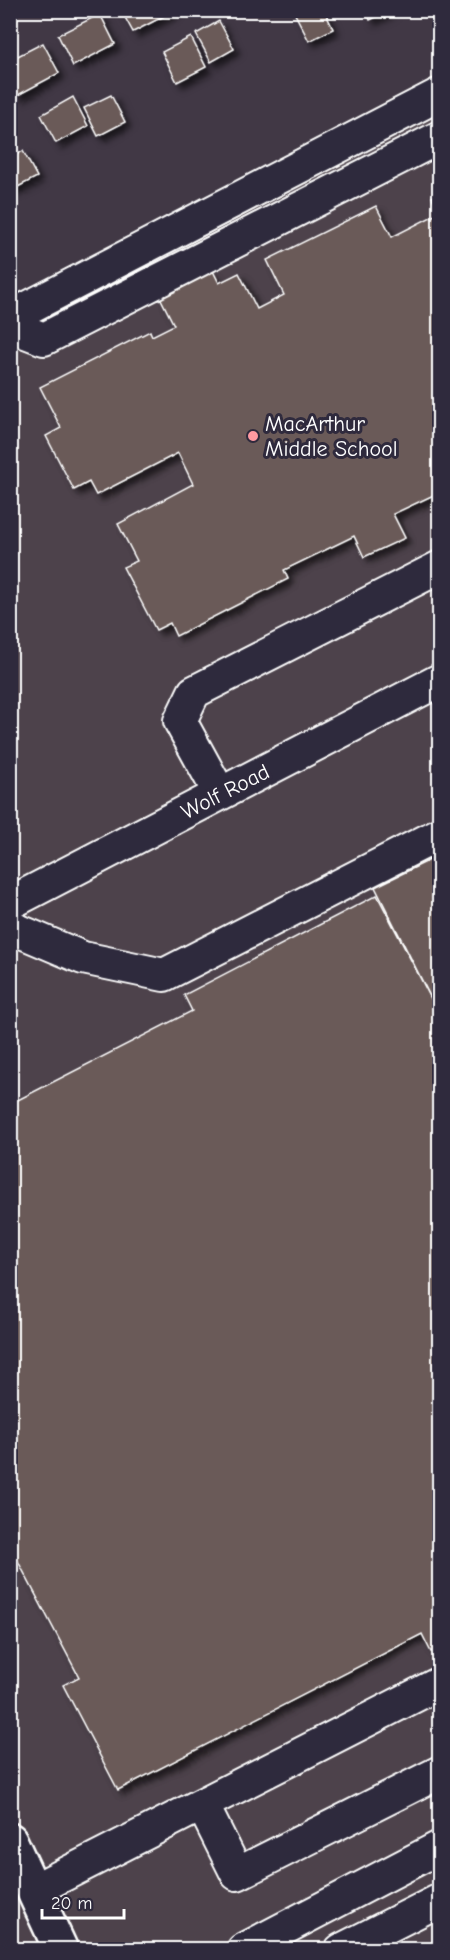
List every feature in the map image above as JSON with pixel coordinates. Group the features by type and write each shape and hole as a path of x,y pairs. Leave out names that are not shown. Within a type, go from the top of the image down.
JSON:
{"main road":[{"path":"20,1868 62,1950"}],"street":[{"path":"10,317 440,94"},
{"path":"10,326 44,339 440,137"},
{"path":"220,794 180,721 194,692 440,567"},
{"name":"Wolf Road","path":"10,903 440,680"},
{"path":"10,927 83,958 164,975 440,834"},
{"path":"20,1868 203,1806 440,1683"},
{"path":"203,1806 237,1874 440,1772"},
{"path":"254,1947 436,1860"},
{"path":"341,1950 440,1900"}],"shaded area":[{"path":"439,74 439,662 11,890 10,298"},
{"path":"439,693 439,1949 68,1949 11,1824 10,915"},
{"path":"11,1857 54,1949 11,1949"}],"building":[{"path":"121,10 174,10 174,11 133,32"},
{"path":"302,10 324,10 333,29 309,41 295,14"},
{"path":"366,10 390,10 370,20"},
{"path":"100,14 115,44 73,66 58,35"},
{"path":"219,21 234,49 211,62 196,34"},
{"path":"191,37 206,67 177,82 162,52"},
{"path":"43,43 59,73 18,95 10,81 10,60"},
{"path":"111,95 125,122 98,136 84,108"},
{"path":"73,97 88,126 56,143 41,115"},
{"path":"23,151 37,177 10,191 10,158"},
{"path":"440,193 440,492 393,514 405,538 364,557 354,536 284,570 288,579 176,636 170,623 156,630 123,567 137,561 118,524 193,484 178,453 96,495 89,482 74,490 46,436 61,428 40,387 150,331 152,336 174,325 160,297 213,271 219,283 239,273 257,309 284,295 267,260 376,206 392,237 439,213 432,197"},
{"path":"440,855 440,1016 375,887"},
{"path":"377,895 440,1016 440,1647 431,1652 422,1634 118,1790 63,1685 79,1677 10,1546 10,1104 192,1011 184,995"}],"place":[{"name":"MacArthur Middle School","path":"253,436"}]}
